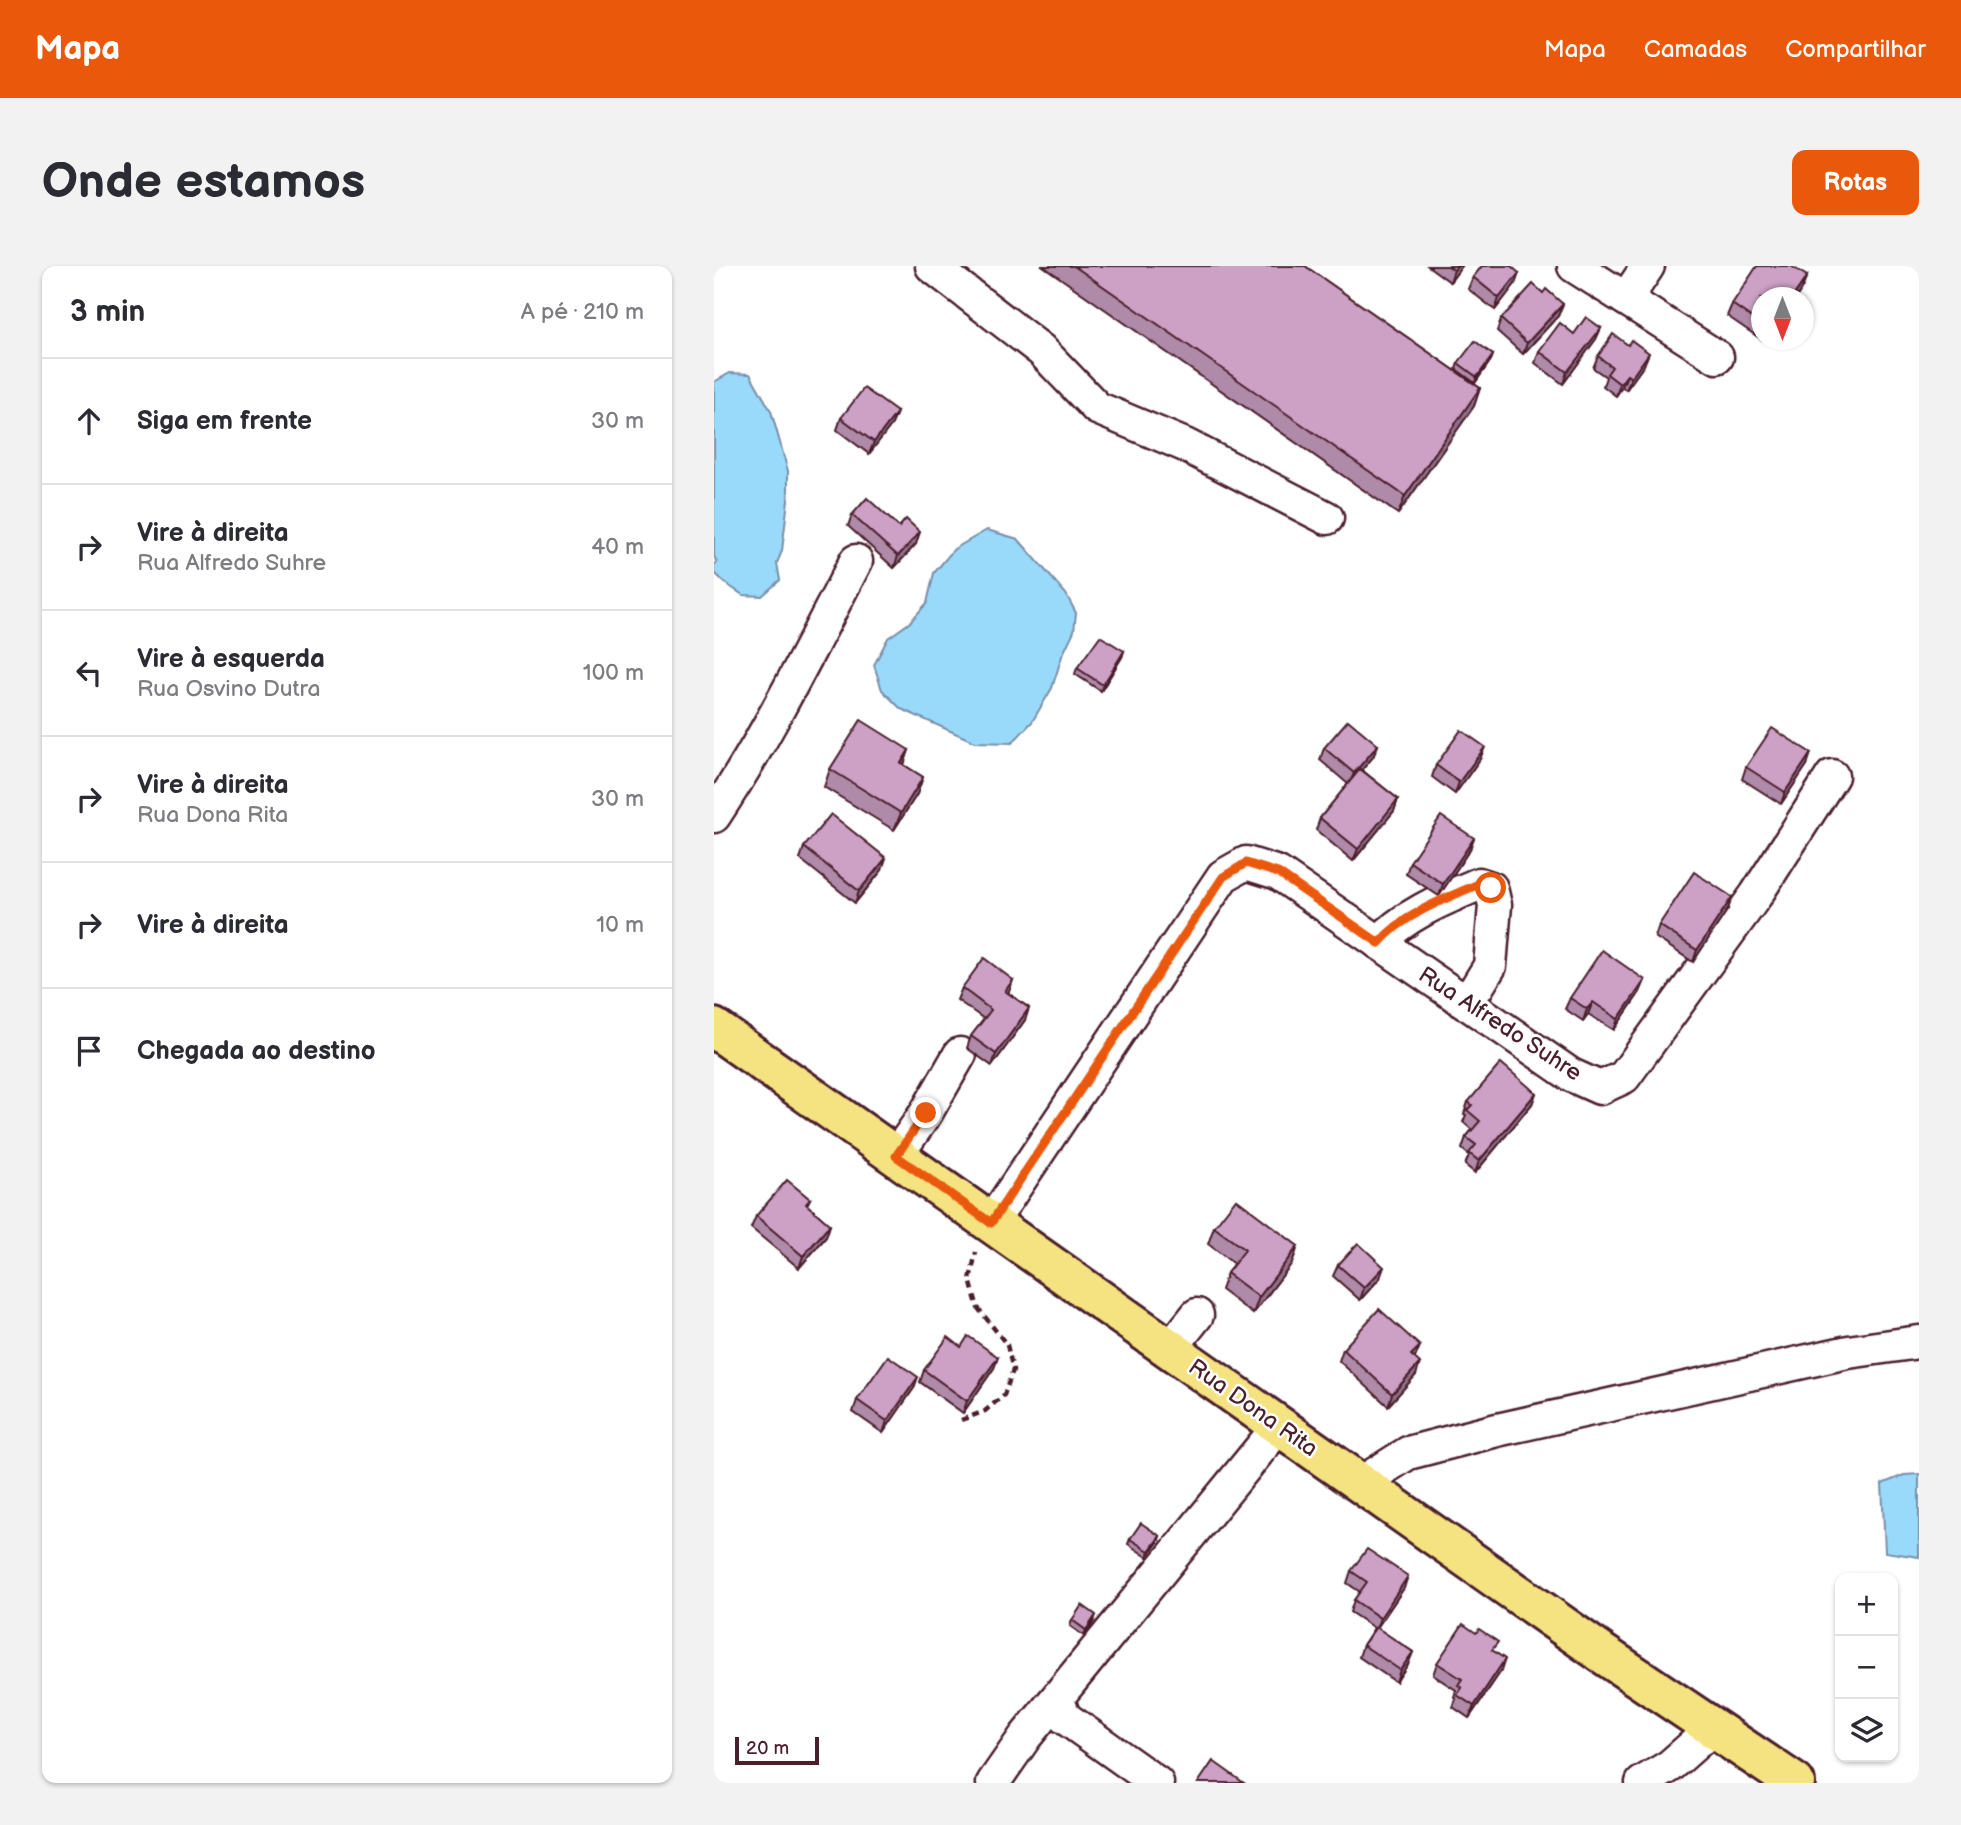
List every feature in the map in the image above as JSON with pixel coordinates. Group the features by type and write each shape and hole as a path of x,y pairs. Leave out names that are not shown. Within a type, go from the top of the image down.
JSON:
{"main road":[{"name":"Rua Dona Rita","path":"714,1028 1603,1654 1795,1783"}],"street":[{"path":"932,266 1041,350 1097,408 1185,445 1327,519"},
{"path":"1574,266 1717,357"},
{"path":"1626,299 1648,266"},
{"path":"714,816 793,682 856,561"},
{"name":"Rua Alfredo Suhre","path":"986,1220 1223,877 1246,863 1278,873 1571,1075 1600,1088 1624,1077 1756,895 1832,776"},
{"path":"1379,943 1388,932 1443,900 1479,884 1491,888 1495,905 1490,965 1465,1003"},
{"path":"896,1156 926,1113 960,1054"},
{"path":"1170,1349 1197,1315"},
{"path":"1361,1483 1408,1453 1497,1430 1848,1352 1919,1342"},
{"path":"993,1783 1026,1737 1279,1426"},
{"path":"1058,1699 1064,1717 1157,1783"},
{"path":"1642,1783 1670,1766 1713,1728"}],"path":[{"path":"961,1420 985,1411 1004,1395 1013,1370 1007,1345 978,1308 970,1280 986,1220"}],"water":[{"path":"730,373 750,374 771,411 788,471 788,500 782,551 777,563 780,580 762,596 743,595 714,572 714,565 717,563 714,556 714,382"},
{"path":"987,530 1018,539 1066,594 1076,613 1074,631 1062,656 1052,688 1032,722 1012,743 975,742 901,709 882,690 874,665 888,638 909,623 927,603 934,573 954,549"},
{"path":"1919,1474 1919,1557 1885,1552 1882,1484 1904,1475"}],"building":[{"path":"1074,266 1305,266 1480,388 1405,496"},
{"path":"1482,266 1511,266 1519,273 1499,298 1473,277"},
{"path":"1757,266 1791,266 1807,276 1800,287 1751,287 1751,317 1732,304"},
{"path":"1533,284 1543,293 1546,289 1563,304 1527,343 1501,319"},
{"path":"1586,317 1601,328 1567,372 1539,351 1560,323 1574,334"},
{"path":"1613,334 1628,345 1631,340 1649,353 1631,378 1627,375 1620,384 1607,374 1612,367 1598,356"},
{"path":"1475,341 1493,355 1477,377 1458,363"},
{"path":"864,388 897,412 874,442 841,418"},
{"path":"867,498 899,527 906,519 920,532 898,556 852,515"},
{"path":"1100,636 1124,651 1103,685 1077,668"},
{"path":"861,720 909,750 901,763 923,777 901,813 830,769"},
{"path":"1348,720 1378,745 1354,773 1324,748"},
{"path":"1772,728 1811,753 1785,792 1746,767"},
{"path":"1461,730 1485,747 1459,782 1436,765"},
{"path":"1360,769 1398,799 1358,849 1320,818"},
{"path":"831,814 886,858 859,891 804,847"},
{"path":"1441,816 1474,838 1443,884 1410,862"},
{"path":"1694,872 1732,897 1697,950 1659,925"},
{"path":"1602,950 1645,980 1618,1019 1593,1002 1587,1009 1570,998"},
{"path":"984,958 1013,980 1005,991 1029,1008 996,1054 971,1036 991,1010 962,988"},
{"path":"1501,1063 1536,1093 1479,1161 1469,1153 1476,1145 1466,1137 1480,1121 1467,1110 1472,1105 1468,1102"},
{"path":"787,1180 810,1199 806,1204 830,1225 803,1256 756,1216"},
{"path":"1236,1199 1298,1246 1259,1297 1227,1273 1245,1250 1214,1227"},
{"path":"1358,1243 1384,1267 1364,1288 1338,1265"},
{"path":"1379,1309 1420,1346 1411,1355 1420,1363 1392,1394 1343,1349"},
{"path":"968,1336 998,1357 967,1401 924,1370 948,1337 961,1347"},
{"path":"888,1356 918,1377 887,1421 857,1400"},
{"path":"1141,1523 1160,1536 1149,1551 1130,1539"},
{"path":"1367,1549 1408,1576 1380,1618 1354,1600 1367,1582 1351,1571"},
{"path":"1082,1605 1096,1615 1086,1630 1072,1620"},
{"path":"1463,1624 1476,1633 1479,1629 1498,1642 1492,1650 1505,1659 1474,1706 1457,1695 1462,1688 1458,1685 1462,1679 1437,1663"},
{"path":"1376,1627 1413,1652 1400,1670 1363,1645"},
{"path":"1213,1761 1244,1783 1198,1783"}],"route":[{"path":"926,1113 896,1156 991,1223 1223,877 1246,863 1278,873 1379,943 1388,932 1443,900 1479,884 1491,888"}]}
